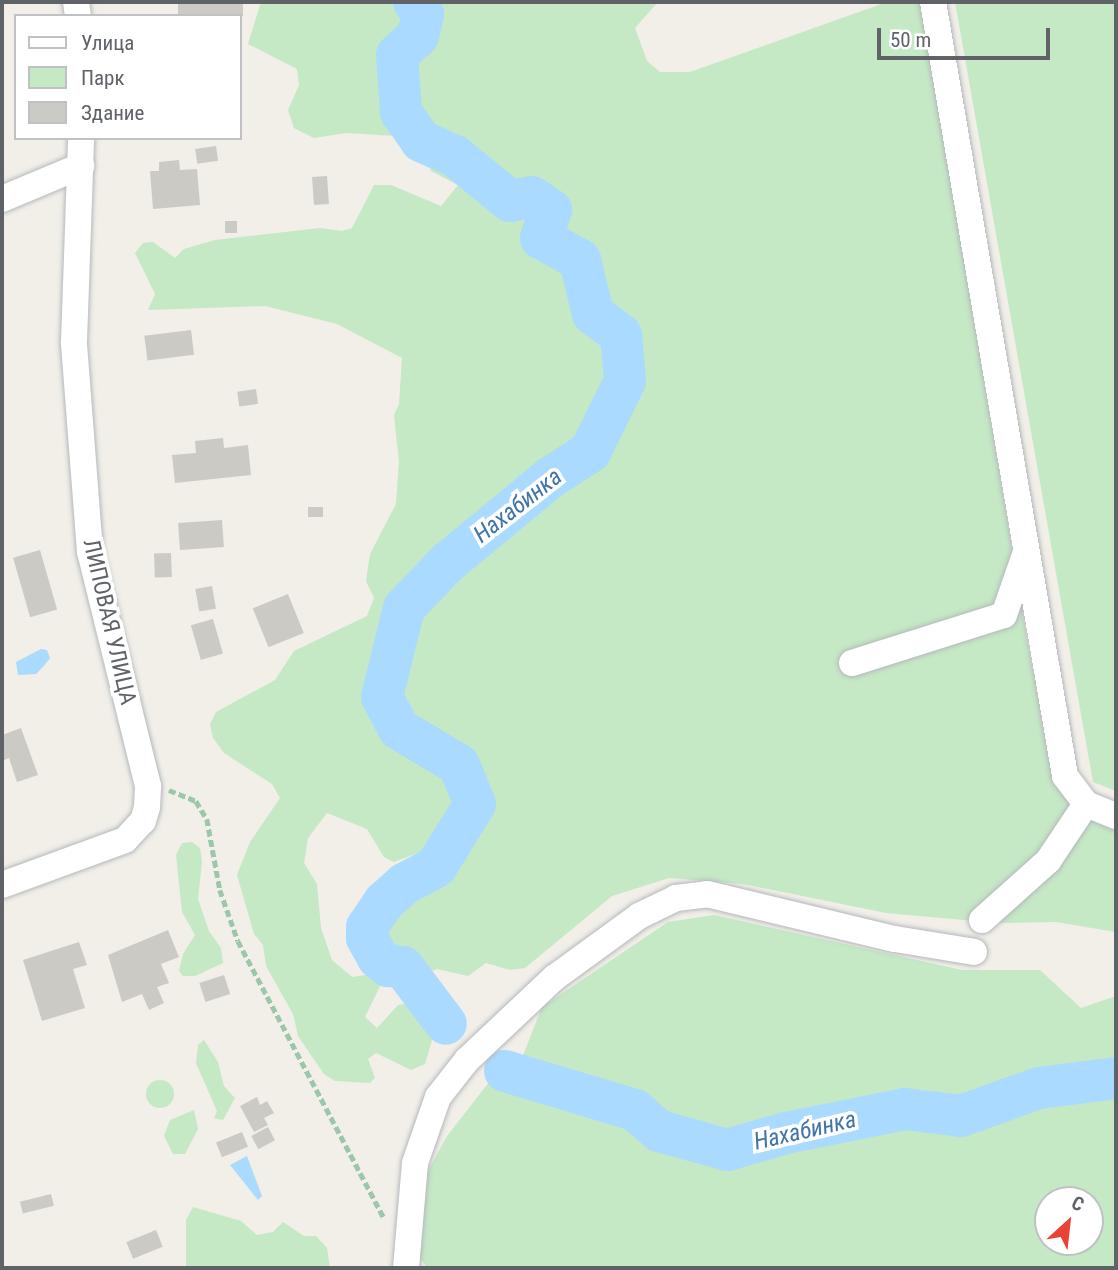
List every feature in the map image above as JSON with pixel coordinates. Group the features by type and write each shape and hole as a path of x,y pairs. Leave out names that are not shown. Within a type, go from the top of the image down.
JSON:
{"street":[{"path":"933,2 1065,776 1086,804 1116,816"},
{"name":"ЛИПОВАЯ УЛИЦА","path":"2,885 125,840 143,821 148,786 90,552 74,342 80,140"},
{"path":"2,199 81,166"},
{"path":"1004,615 1027,551"},
{"path":"852,663 1004,615 1039,626"},
{"path":"982,920 1048,861 1086,804"},
{"path":"405,1265 415,1163 438,1097 467,1060 554,978 639,916 676,898 707,894 895,939 974,952"}],"path":[{"path":"148,786 183,793 202,810 220,890 238,941 405,1265"}],"green space":[{"path":"261,2 658,2 635,28 647,61 660,72 690,72 887,2 922,2 1027,641 1054,780 1116,822 1116,932 1056,922 997,923 886,913 743,884 669,878 612,896 525,968 510,970 486,963 468,976 437,969 400,983 388,976 380,943 419,882 432,879 445,849 423,851 394,862 384,857 367,829 327,813 308,838 304,863 317,884 321,928 332,960 352,977 373,974 383,980 365,1017 377,1028 398,1005 409,1003 425,1009 434,1033 425,1064 411,1070 376,1053 368,1059 375,1078 370,1083 335,1081 324,1074 298,1036 293,1014 266,966 263,945 254,934 237,875 250,842 280,798 272,784 224,753 213,738 210,724 216,712 275,680 294,651 367,616 374,598 366,581 370,554 396,504 399,462 394,415 399,404 402,358 337,324 265,306 148,310 155,294 135,253 143,243 153,242 175,258 184,249 215,240 320,228 342,231 352,228 374,185 391,185 441,206 458,185 431,171 427,156 395,136 346,133 314,138 294,128 288,110 299,85 297,69 248,44"},
{"path":"955,2 1116,2 1116,791 1093,782"},
{"path":"192,842 200,848 202,862 198,899 209,931 221,948 223,963 195,976 183,976 179,971 183,954 195,935 182,912 176,855 182,843"},
{"path":"714,915 962,970 1040,970 1081,1008 1116,996 1116,1268 427,1268 409,1241 426,1174 447,1136 490,1081 516,1073 542,1007 668,922"},
{"path":"204,1040 218,1062 224,1086 235,1098 223,1120 214,1118 217,1111 196,1063 198,1045"},
{"path":"160,1080 170,1084 174,1094 170,1104 160,1108 150,1104 146,1094 150,1084"},
{"path":"194,1110 198,1129 185,1154 173,1154 164,1136 170,1120"},
{"path":"193,1207 241,1221 257,1235 273,1232 283,1222 304,1236 316,1236 327,1248 330,1268 186,1268 186,1220"}],"water":[{"path":"41,649 47,650 50,658 43,667 36,674 18,675 16,662"},
{"path":"247,1156 262,1196 258,1200 230,1165"}],"building":[{"path":"178,2 243,2 243,16 178,14"},
{"path":"216,146 218,161 197,164 195,149"},
{"path":"179,160 180,170 197,169 200,205 153,209 150,171 159,171 159,162"},
{"path":"327,176 329,204 314,205 312,177"},
{"path":"225,221 237,221 237,233 225,233"},
{"path":"191,330 194,355 147,361 144,336"},
{"path":"256,389 258,404 239,406 237,392"},
{"path":"223,438 224,448 248,445 251,475 175,483 172,455 196,453 195,441"},
{"path":"308,507 323,507 323,517 308,517"},
{"path":"222,520 224,547 180,550 178,523"},
{"path":"40,550 57,610 30,617 13,558"},
{"path":"171,553 172,577 155,578 154,554"},
{"path":"212,586 216,609 199,612 195,589"},
{"path":"288,594 304,633 269,647 253,608"},
{"path":"213,619 223,654 201,660 191,625"},
{"path":"21,728 38,775 17,782 9,758 2,761 2,735"},
{"path":"168,930 179,957 161,964 169,983 157,987 164,1003 149,1010 142,994 122,1002 108,955"},
{"path":"79,942 87,965 73,969 85,1008 42,1021 23,960"},
{"path":"224,975 230,994 205,1002 199,983"},
{"path":"257,1097 260,1105 267,1101 274,1113 264,1118 268,1125 254,1132 240,1106"},
{"path":"268,1127 275,1140 258,1149 251,1136"},
{"path":"242,1132 248,1147 222,1157 216,1142"},
{"path":"51,1194 54,1206 23,1213 20,1202"},
{"path":"156,1230 163,1247 133,1259 126,1242"}],"waterway":[{"name":"Нахабинка","path":"414,2 423,14 418,36 397,55 401,112 421,141 455,156 510,201 532,197 551,210 541,238 580,260 593,314 621,335 625,381 590,452 551,477 447,563 404,608 382,697 399,729 459,765 475,804 436,867 404,884 384,902 367,927 367,938 378,958 388,966 403,967 446,1024"},
{"name":"Нахабинка","path":"505,1071 635,1110 659,1131 727,1150 786,1133 905,1109 961,1116 1039,1088 1116,1078"}]}
